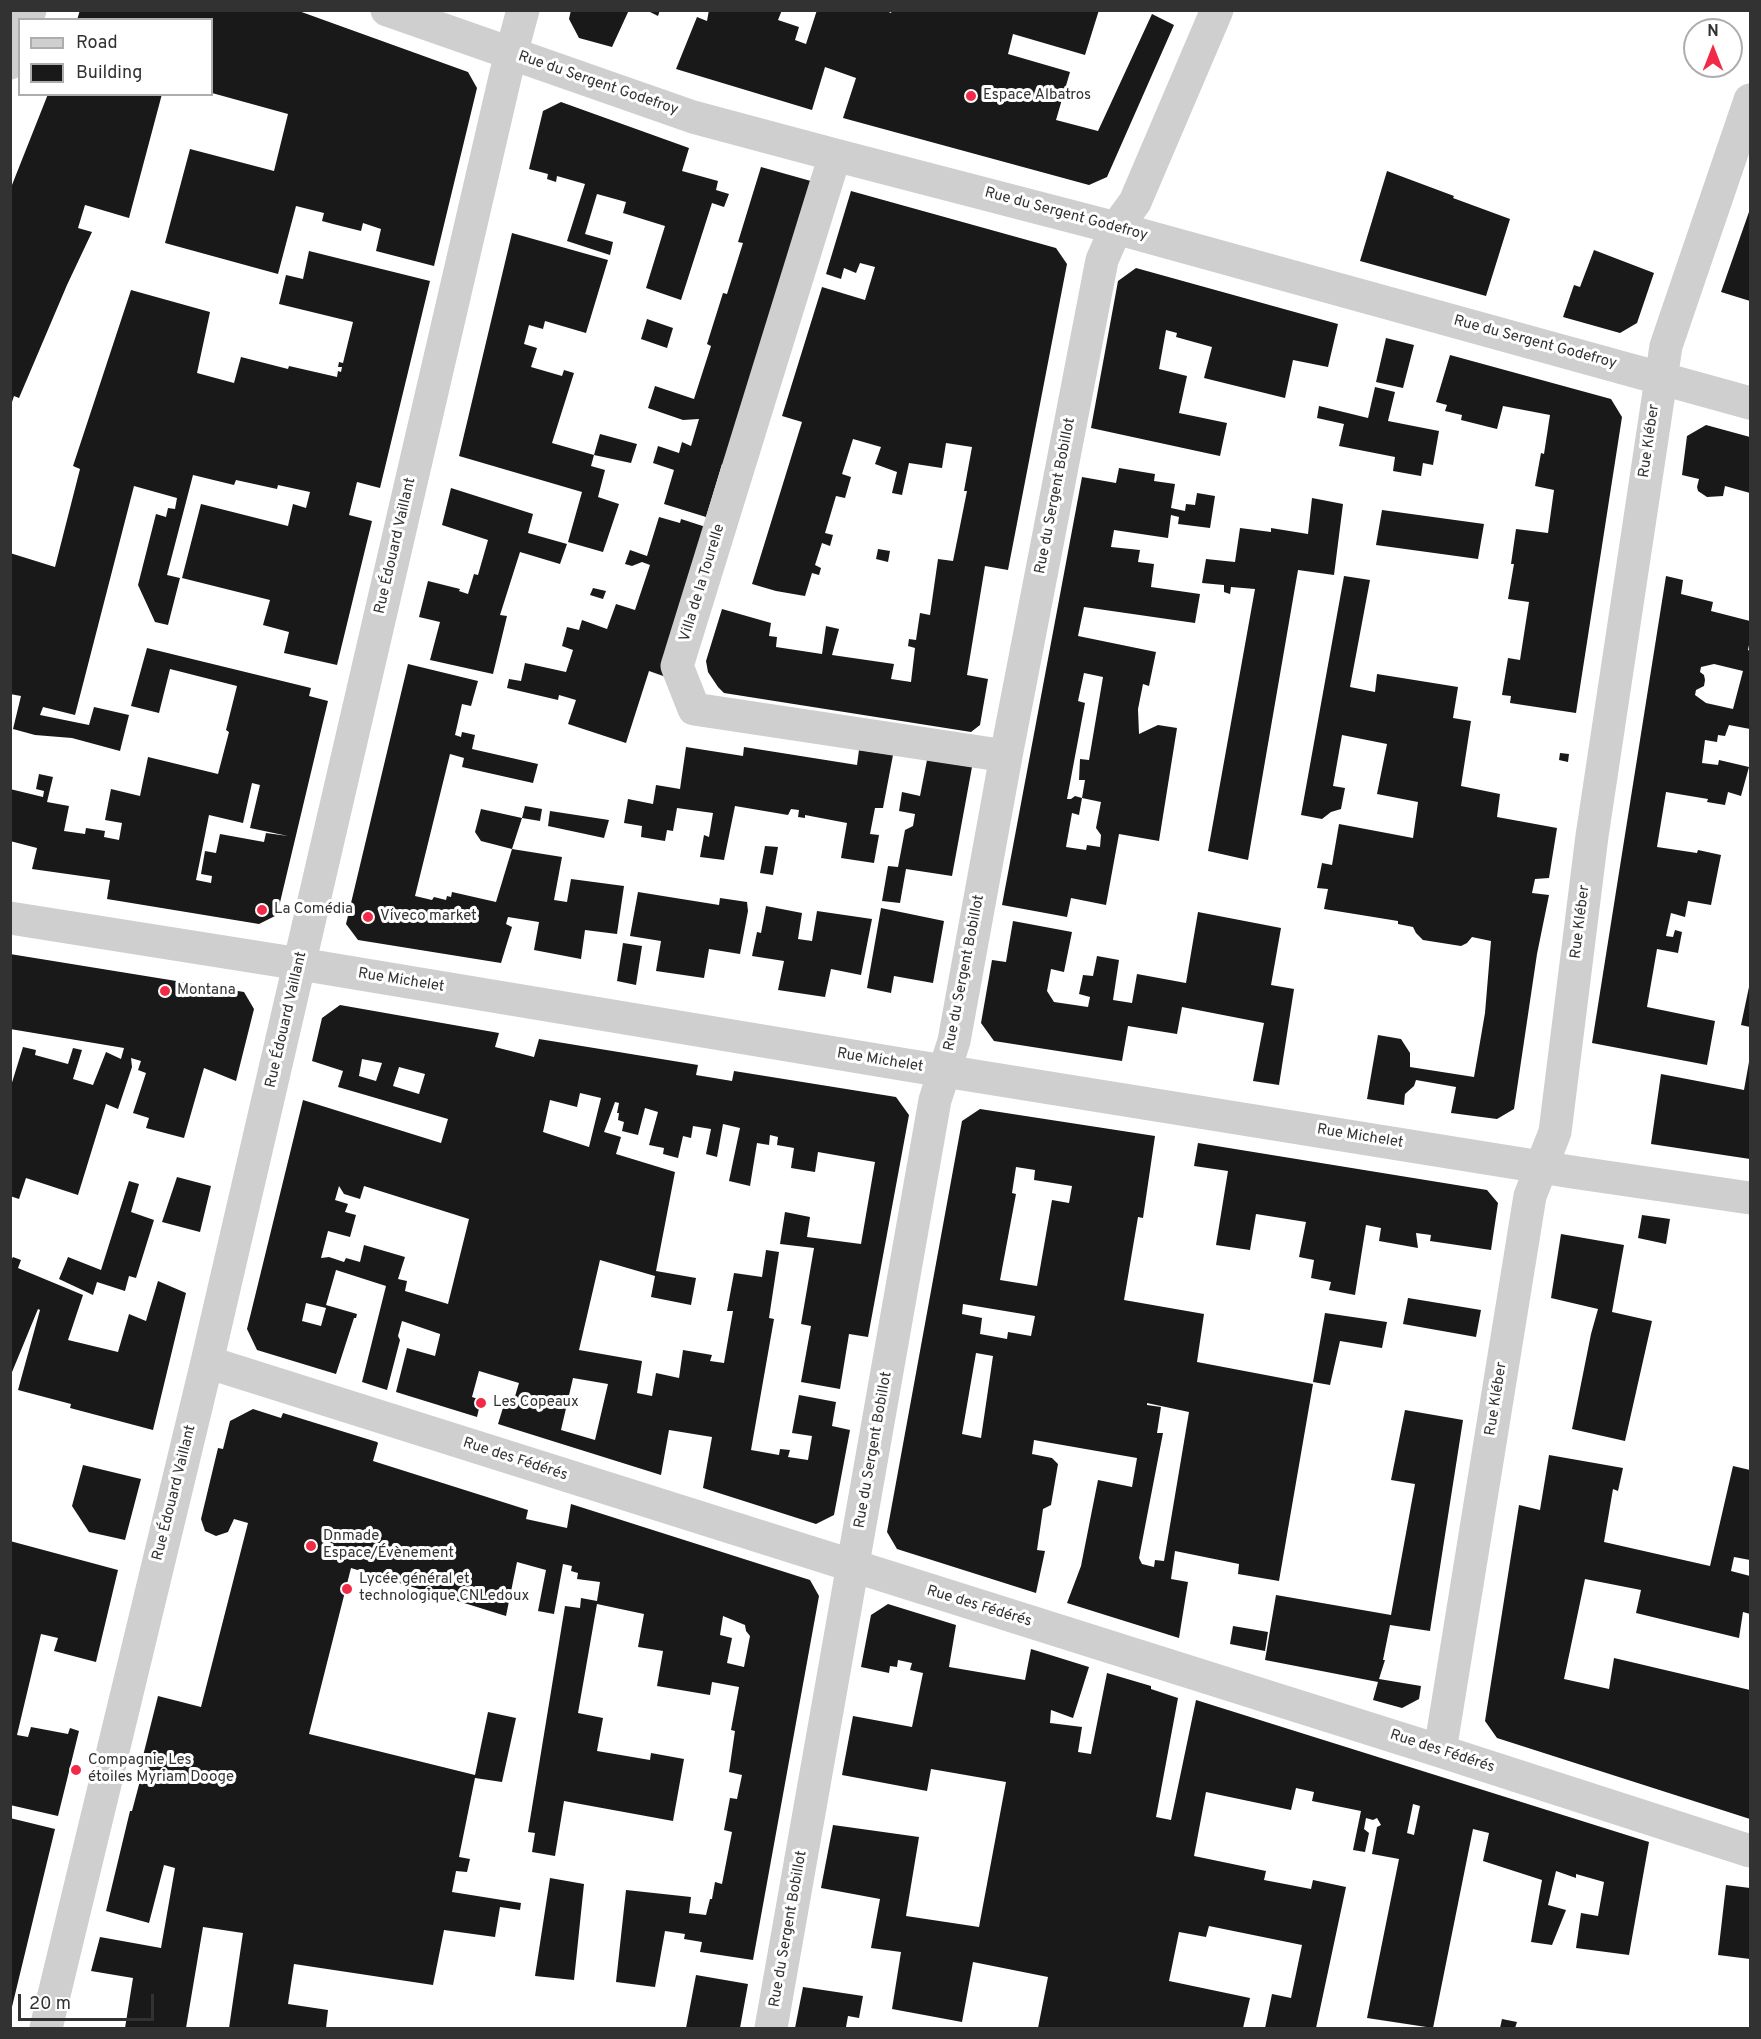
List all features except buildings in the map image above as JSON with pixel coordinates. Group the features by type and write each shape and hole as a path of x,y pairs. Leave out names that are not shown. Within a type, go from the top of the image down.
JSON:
{"street":[{"name":"Rue du Sergent Godefroy","path":"387,10 693,117 1116,228 1750,403"},
{"name":"Rue Édouard Vaillant","path":"46,2028 207,1362 510,54 523,10"},
{"name":"Rue du Sergent Bobillot","path":"771,2028 935,1100 954,1041 1006,756 1102,260 1116,228 1134,202 1217,10"},
{"path":"10,63 18,44"},
{"name":"Rue Kléber","path":"1440,1751 1530,1196 1555,1132 1592,836 1666,346 1750,100"},
{"name":"Villa de la Tourelle","path":"835,155 677,666 694,709 1006,756"},
{"name":"Rue Michelet","path":"10,918 943,1071 1540,1167 1750,1198"},
{"name":"Rue des Fédérés","path":"207,1362 1750,1851"}],"place":[{"name":"Espace Albatros","path":"971,96"},
{"name":"La Comédia","path":"262,910"},
{"name":"Viveco market","path":"368,917"},
{"name":"Montana","path":"165,991"},
{"name":"Les Copeaux","path":"481,1403"},
{"name":"Dnmade Espace/Évènement","path":"311,1546"},
{"name":"Lycée général et technologique CNLedoux","path":"347,1589"},
{"name":"Compagnie Les étoiles Myriam Dooge","path":"76,1770"}]}
